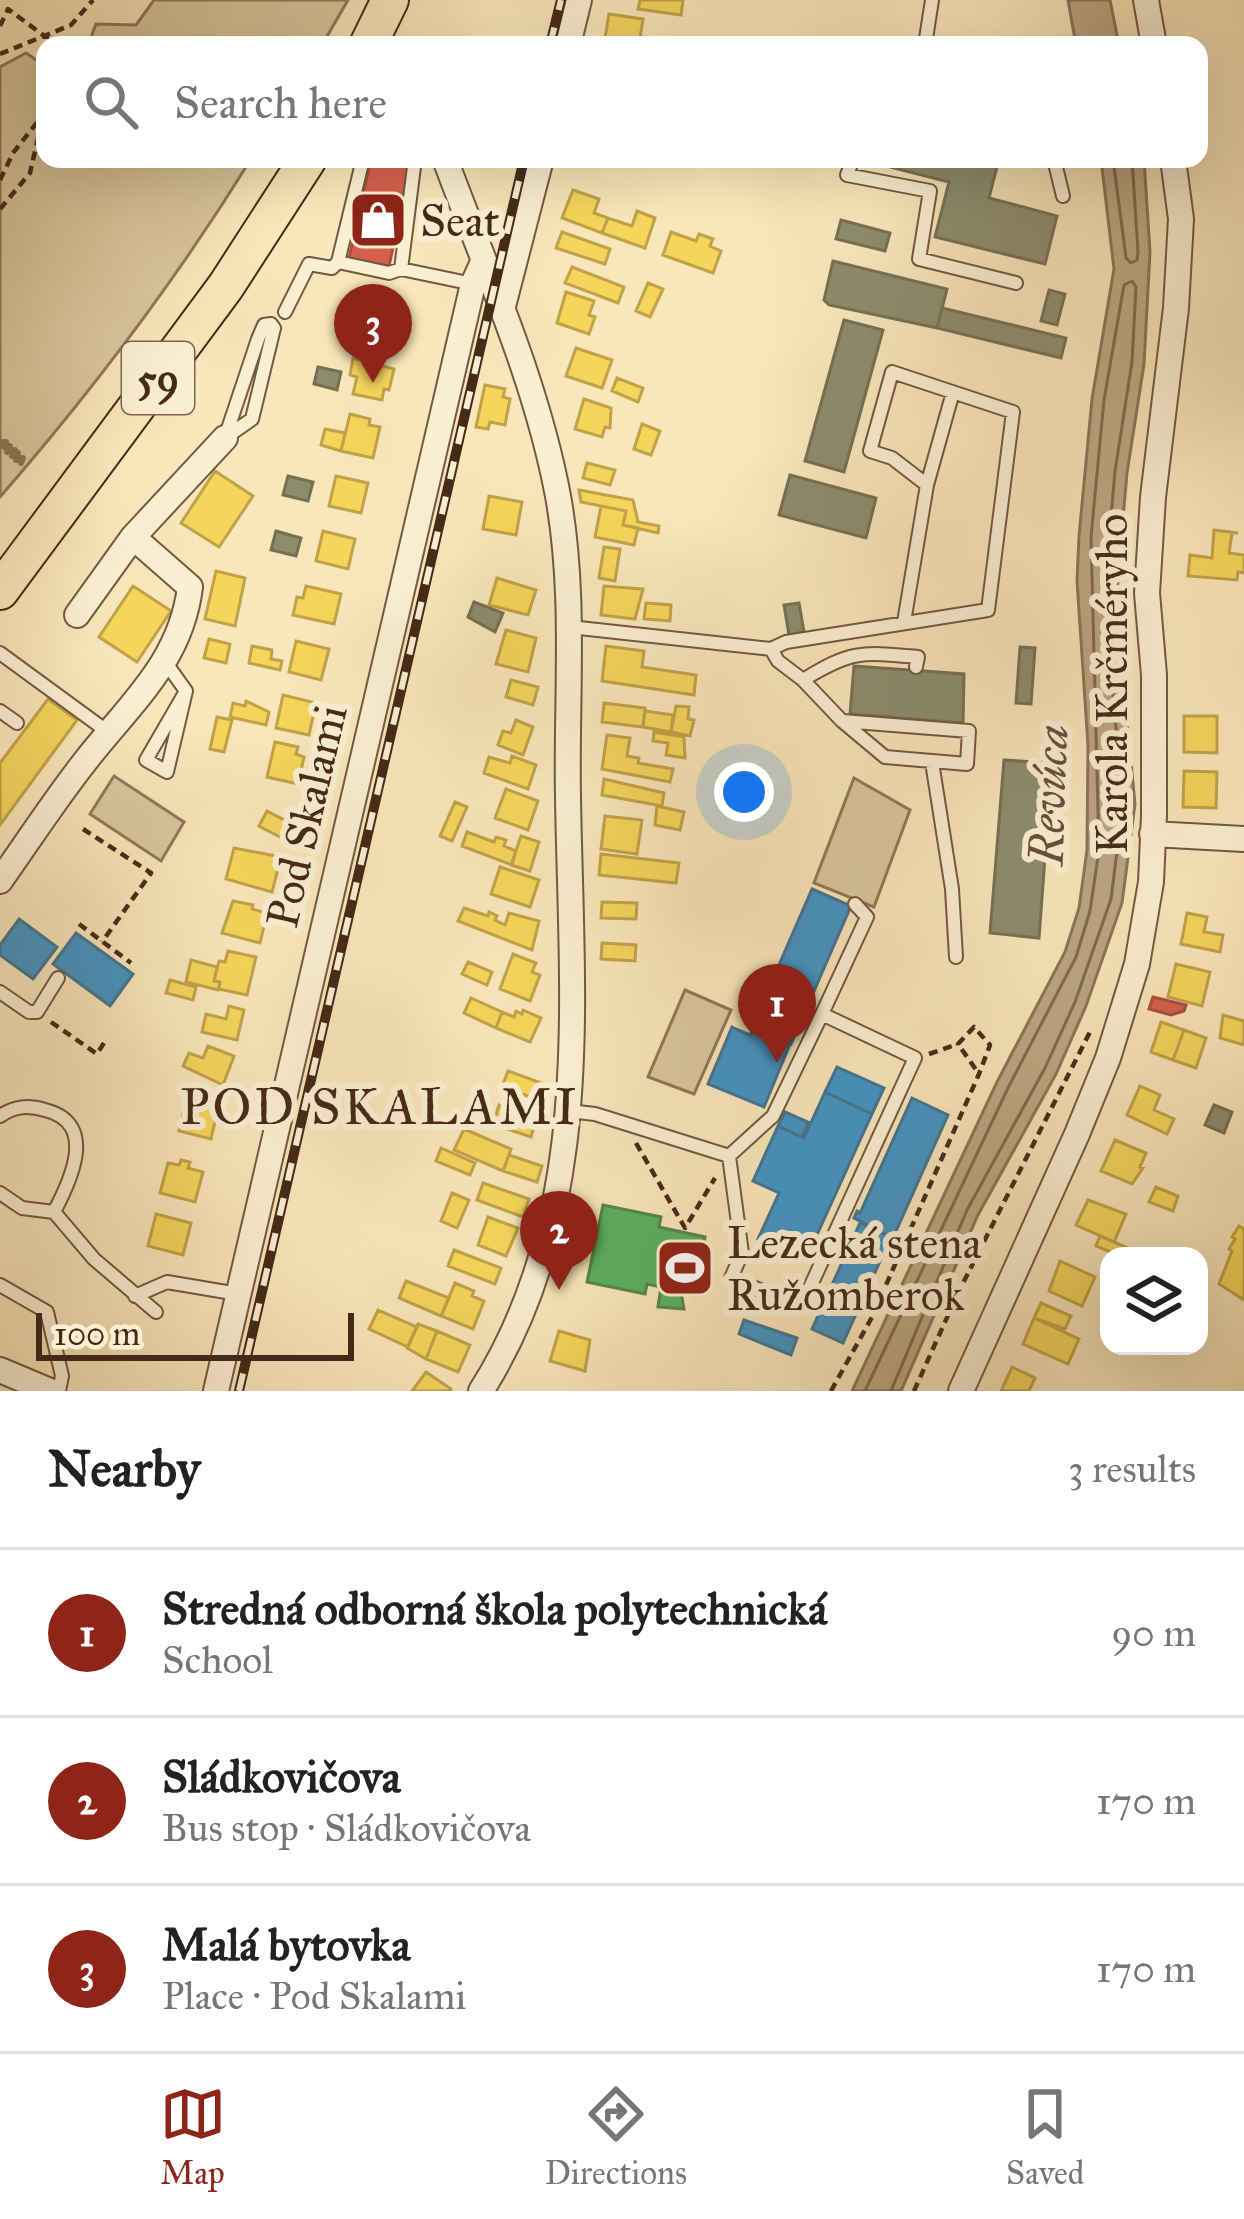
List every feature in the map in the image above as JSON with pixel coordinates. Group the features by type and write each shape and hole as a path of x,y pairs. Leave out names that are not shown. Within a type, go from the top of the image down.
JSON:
{"main road":[{"path":"372,36 390,0"},
{"name":"59","path":"0,591 226,286 302,168"}],"street":[{"path":"570,36 579,0"},
{"path":"1146,0 1152,36"},
{"path":"448,168 478,273 502,310 527,374 558,500 570,627 569,1111 563,1168 546,1249 520,1320 481,1391"},
{"path":"502,310 539,168"},
{"name":"Karola Krčméryho","path":"961,1391 1108,1058 1137,964 1151,882 1154,675 1148,593 1153,497 1176,308 1181,219 1174,168"},
{"name":"Pod Skalami","path":"215,1391 478,273"},
{"path":"77,615 133,537 225,438"},
{"path":"0,881 166,662 186,621 190,586 133,537"},
{"path":"1152,834 1244,838"},
{"path":"0,1370 45,1390"}],"lane":[{"path":"926,36 932,0"},
{"path":"285,312 309,264 332,268 338,262 362,168"},
{"path":"401,269 415,168"},
{"path":"850,168 847,175 930,191 919,260 1016,283"},
{"path":"1056,168 1063,196"},
{"path":"338,262 389,273 401,269 478,273"},
{"path":"271,324 274,328 252,419 225,438 258,339 264,325 271,324"},
{"path":"570,627 771,650 786,643 988,610 1013,412 892,372 870,451 892,458 927,485"},
{"path":"904,622 927,485 953,392"},
{"path":"771,650 778,661 803,680 842,721 885,757 967,764 969,731 842,721"},
{"path":"803,680 833,661 860,652 918,657 916,667"},
{"path":"0,653 109,733"},
{"path":"166,662 186,691 167,772 146,760 186,691"},
{"path":"0,711 16,723"},
{"path":"932,761 952,889 956,957"},
{"path":"729,1156 773,1116 867,917 855,904"},
{"path":"0,992 29,1012 37,1012 58,978"},
{"path":"729,1156 742,1253 731,1278 801,1307 915,1058 822,1014"},
{"path":"0,1116 26,1106 58,1114 72,1125 78,1155 54,1212"},
{"path":"569,1111 729,1156"},
{"path":"0,1193 22,1208 54,1212 94,1258 156,1312"},
{"path":"135,1296 167,1282 238,1294"},
{"path":"0,1285 47,1312 62,1376 45,1390"}],"path":[{"path":"0,26 10,0"},
{"path":"43,35 70,25 93,0"},
{"path":"8,9 46,36"},
{"path":"0,54 36,38"},
{"path":"0,180 36,123"},
{"path":"0,209 30,173 36,151"},
{"path":"83,830 151,873 103,942"},
{"path":"79,924 131,963"},
{"path":"37,1012 97,1054 107,1038"},
{"path":"914,1391 958,1293 1096,1021"},
{"path":"831,1391 871,1318 990,1045 974,1027 958,1044 915,1058"},
{"path":"958,1044 979,1073"},
{"path":"624,1123 685,1228 729,1156"}],"shaded area":[{"path":"154,0 348,0 327,36 92,36 96,24 136,25"},
{"path":"26,53 36,60 36,168 245,168 133,333 0,497 0,67"},
{"path":"114,776 184,822 161,861 90,814"},
{"path":"854,778 910,810 874,907 814,883"},
{"path":"685,990 731,1010 694,1094 648,1077"}],"water":[{"path":"1068,0 1110,0 1117,36 1074,36"},
{"path":"1102,168 1145,168 1150,252 1144,364 1118,575 1117,618 1135,804 1122,903 1056,1074 978,1215 901,1391 852,1391 997,1082 1065,952 1079,908 1087,850 1088,745 1077,581 1079,536 1092,399 1114,269"}],"building: Homes":[{"path":"640,0 683,0 681,15 638,9"},
{"path":"609,14 643,19 640,36 605,36"},
{"path":"573,190 599,199 594,213 608,218 602,233 562,218"},
{"path":"637,211 655,218 645,248 602,233 608,218 632,226"},
{"path":"562,232 610,249 605,264 556,248"},
{"path":"671,232 696,241 699,234 713,239 710,246 721,251 713,273 663,255"},
{"path":"572,267 624,287 618,303 565,283"},
{"path":"648,283 663,289 650,317 636,311"},
{"path":"566,292 594,301 589,334 557,323"},
{"path":"364,307 406,316 399,346 356,336"},
{"path":"576,348 612,360 602,388 566,376"},
{"path":"353,358 394,369 382,400 353,394 357,377 350,375"},
{"path":"617,378 643,388 638,402 612,391"},
{"path":"485,385 505,389 503,397 510,399 505,425 490,422 488,429 476,427"},
{"path":"584,399 611,408 610,428 605,427 602,437 575,429"},
{"path":"350,414 380,427 373,458 341,451"},
{"path":"642,424 660,431 651,455 634,449"},
{"path":"325,429 345,433 341,451 321,445"},
{"path":"587,463 615,470 610,485 583,478"},
{"path":"215,471 253,496 219,547 181,523"},
{"path":"336,476 368,483 361,513 329,506"},
{"path":"579,490 633,500 638,522 659,526 658,533 623,525 626,511 581,502"},
{"path":"489,496 522,502 516,535 483,529"},
{"path":"601,506 626,511 623,525 638,528 634,545 595,537"},
{"path":"1214,530 1238,533 1232,533 1229,553 1244,555 1244,573 1238,572 1237,580 1188,576 1190,555 1212,558"},
{"path":"323,531 355,539 348,569 316,561"},
{"path":"604,547 620,549 615,581 599,578"},
{"path":"216,571 245,578 235,626 205,619"},
{"path":"497,578 536,590 528,615 489,605"},
{"path":"133,586 171,611 137,662 99,637"},
{"path":"306,586 341,594 334,624 293,615 297,597 303,598"},
{"path":"604,586 643,589 635,619 601,615"},
{"path":"646,603 671,605 670,621 644,619"},
{"path":"506,630 536,638 528,672 496,664"},
{"path":"209,639 230,644 226,663 204,658"},
{"path":"296,641 329,649 321,680 289,672"},
{"path":"252,646 272,650 271,659 282,661 280,670 249,663"},
{"path":"606,646 644,651 642,667 696,675 694,695 602,681"},
{"path":"511,680 538,687 533,705 506,697"},
{"path":"283,695 316,703 309,735 276,728"},
{"path":"48,699 77,720 0,825 0,763"},
{"path":"246,701 269,712 266,725 230,717 233,703 245,706"},
{"path":"604,703 645,708 643,727 602,722"},
{"path":"676,706 689,707 688,719 694,720 690,736 671,732"},
{"path":"645,711 673,715 671,732 643,727"},
{"path":"1184,716 1217,716 1217,753 1184,752"},
{"path":"217,717 232,720 224,752 210,749"},
{"path":"516,720 533,727 523,755 498,745 503,731 511,733"},
{"path":"654,732 684,737 685,758 666,755 668,743 653,741"},
{"path":"607,735 630,738 627,756 639,758 638,763 673,769 670,782 602,769"},
{"path":"275,742 298,747 296,754 304,757 298,784 267,777"},
{"path":"512,756 536,765 528,789 484,773 489,757 510,763"},
{"path":"1184,771 1217,772 1216,808 1183,807"},
{"path":"604,779 664,793 662,806 602,795"},
{"path":"506,789 538,801 528,830 495,818"},
{"path":"455,802 467,807 452,841 440,836"},
{"path":"657,806 684,812 680,830 655,825"},
{"path":"267,811 290,823 282,838 259,826"},
{"path":"605,816 642,820 637,854 601,849"},
{"path":"467,832 494,842 496,837 506,840 504,846 516,851 512,865 462,846"},
{"path":"521,836 539,842 530,871 511,865"},
{"path":"234,848 281,857 272,892 226,879"},
{"path":"601,854 679,863 676,883 599,875"},
{"path":"500,867 539,880 530,907 491,894"},
{"path":"233,901 267,913 260,943 222,933"},
{"path":"602,902 637,903 636,919 601,918"},
{"path":"464,908 488,916 489,912 505,925 509,913 539,921 532,950 458,921"},
{"path":"1187,913 1207,917 1204,932 1223,935 1220,952 1181,944"},
{"path":"602,943 636,945 635,961 601,959"},
{"path":"228,951 256,957 247,995 219,989 220,982 214,981 219,961 225,962"},
{"path":"513,954 536,963 532,972 540,975 530,1001 500,989"},
{"path":"191,960 217,967 214,981 220,982 218,990 186,982"},
{"path":"468,962 492,972 487,985 462,974"},
{"path":"1176,964 1210,972 1202,1006 1168,997"},
{"path":"170,980 196,987 193,1000 166,993"},
{"path":"471,998 502,1012 496,1028 464,1013"},
{"path":"229,1006 244,1010 237,1040 202,1032 206,1014 226,1019"},
{"path":"523,1010 541,1018 530,1042 496,1028 502,1012 514,1017"},
{"path":"1223,1015 1244,1021 1244,1045 1220,1038"},
{"path":"1161,1022 1184,1030 1173,1060 1151,1052"},
{"path":"1184,1030 1206,1038 1196,1068 1173,1060"},
{"path":"208,1046 234,1056 223,1085 183,1066 189,1053 203,1058"},
{"path":"508,1071 541,1083 536,1099 502,1087"},
{"path":"1140,1086 1160,1095 1154,1110 1174,1119 1167,1134 1127,1115"},
{"path":"187,1096 219,1104 211,1139 179,1131"},
{"path":"511,1100 539,1109 531,1137 493,1124 499,1105 508,1109"},
{"path":"464,1129 511,1149 503,1171 454,1150"},
{"path":"1115,1140 1146,1153 1132,1184 1101,1171"},
{"path":"441,1148 475,1163 470,1175 436,1161"},
{"path":"509,1155 542,1166 537,1182 503,1171"},
{"path":"181,1160 190,1162 188,1168 203,1172 195,1202 160,1193 168,1163 179,1165"},
{"path":"483,1183 529,1199 523,1217 477,1200"},
{"path":"1156,1187 1178,1196 1173,1211 1149,1202"},
{"path":"452,1193 469,1200 457,1228 441,1221"},
{"path":"1088,1200 1126,1214 1114,1242 1076,1225"},
{"path":"156,1214 191,1223 183,1255 148,1246"},
{"path":"488,1217 518,1228 506,1256 478,1245"},
{"path":"1239,1226 1244,1229 1244,1300 1219,1284"},
{"path":"1100,1236 1126,1247 1100,1248 1096,1246"},
{"path":"454,1250 501,1268 495,1284 448,1266"},
{"path":"1060,1261 1095,1277 1082,1306 1049,1291"},
{"path":"406,1281 449,1298 441,1316 399,1298"},
{"path":"455,1283 484,1301 473,1329 441,1316"},
{"path":"1041,1303 1071,1316 1065,1329 1034,1318"},
{"path":"378,1310 417,1327 408,1347 369,1329"},
{"path":"1034,1318 1079,1339 1068,1364 1023,1344"},
{"path":"418,1324 437,1331 426,1359 407,1348"},
{"path":"437,1331 470,1345 458,1372 426,1359"},
{"path":"559,1331 590,1340 585,1371 550,1361"},
{"path":"1012,1367 1035,1378 1029,1391 1001,1391"},
{"path":"426,1372 451,1389 450,1391 412,1391"}],"building: Shops":[{"name":"Seat","path":"369,168 410,168 389,266 349,258"},
{"path":"1153,997 1186,1005 1184,1011 1171,1015 1149,1009"}],"building: Schools":[{"path":"812,889 851,906 791,1044 752,1027"},
{"path":"19,919 57,947 33,979 0,955 0,945"},
{"path":"76,933 133,974 110,1006 53,964"},
{"path":"732,1027 750,1035 753,1028 790,1044 764,1107 708,1084"},
{"path":"837,1067 884,1088 872,1114 825,1092"},
{"path":"825,1092 872,1114 805,1261 758,1239 779,1193 753,1181 778,1126 804,1138"},
{"path":"912,1098 948,1115 893,1238 854,1218"},
{"path":"785,1112 808,1122 802,1137 778,1126"},
{"path":"860,1223 891,1237 843,1343 812,1329"},
{"path":"744,1320 797,1338 791,1355 739,1334"}],"building: Public":[{"path":"603,1205 661,1217 659,1227 705,1237 693,1295 681,1292 684,1309 658,1307 661,1287 647,1284 645,1294 587,1282"}],"building: Industry":[{"path":"894,168 997,168 989,198 1057,216 1045,264 935,237 949,182"},
{"path":"841,220 890,233 885,251 836,239"},
{"path":"833,261 947,289 937,328 829,305 824,300"},
{"path":"1049,290 1065,294 1057,325 1041,321"},
{"path":"942,308 1066,338 1061,358 937,328"},
{"path":"844,320 883,330 844,472 805,461"},
{"path":"318,367 341,372 337,390 314,384"},
{"path":"790,475 876,498 866,538 779,515"},
{"path":"288,476 313,482 308,501 283,495"},
{"path":"276,531 301,538 296,556 271,550"},
{"path":"474,602 503,613 495,632 468,617"},
{"path":"799,603 804,632 789,635 784,605"},
{"path":"1020,647 1035,648 1031,704 1016,703"},
{"path":"854,666 964,674 963,723 850,714"},
{"path":"1004,760 1052,763 1039,938 990,933"},
{"path":"1214,1105 1232,1112 1224,1133 1205,1125"}],"waterway":[{"path":"0,442 10,446 7,452 15,450 12,456 18,453 16,460 23,458 21,463"}],"railway":[{"path":"552,36 561,0"},
{"path":"239,1391 522,168"}],"place":[{"name":"Seat","path":"378,220"},
{"name":"Malá bytovka","path":"373,383"},
{"name":"Stredná odborná škola polytechnická","path":"777,1063"},
{"name":"Lezecká stena Ružomberok","path":"685,1268"},
{"name":"Sládkovičova","path":"559,1290"}],"district":[{"name":"POD SKALAMI","path":"380,1106"}],"water label":[{"name":"Revúca","path":"1048,795"}]}
